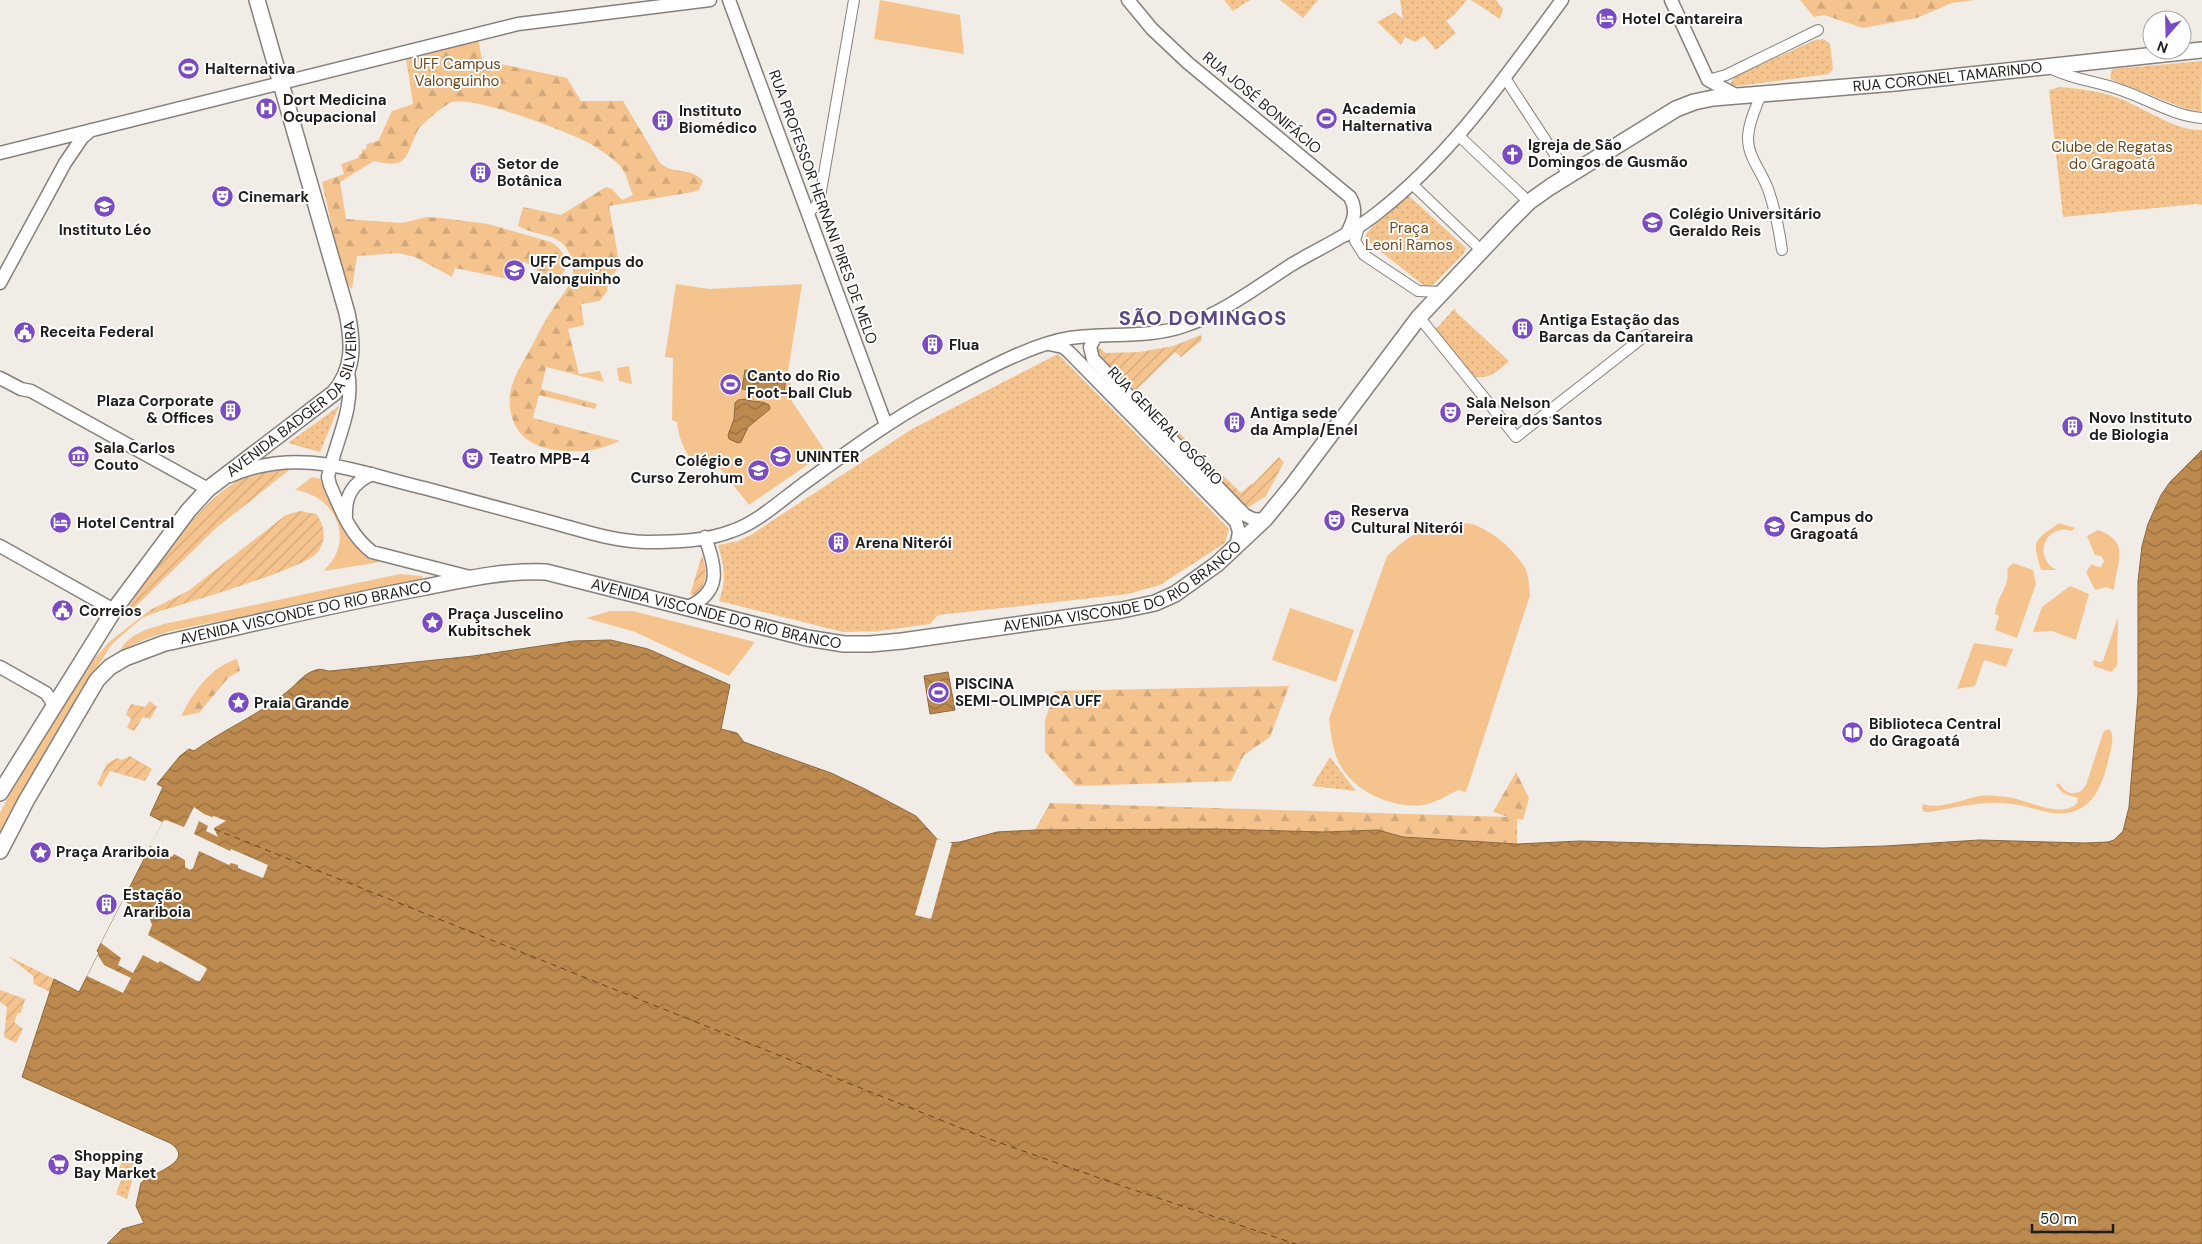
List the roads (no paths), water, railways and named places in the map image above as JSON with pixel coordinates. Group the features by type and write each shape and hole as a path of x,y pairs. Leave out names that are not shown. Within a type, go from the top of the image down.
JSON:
{"main road":[{"name":"AVENIDA BADGER DA SILVEIRA","path":"214,485 334,393 348,372 351,343 347,313 257,0"},
{"name":"RUA CORONEL TAMARINDO","path":"1481,250 1529,202 1676,109 1694,102 1738,96 1895,83 2202,50"},
{"path":"1418,316 1481,250"},
{"name":"AVENIDA VISCONDE DO RIO BRANCO","path":"0,851 26,801 98,680 110,667 125,658 165,643 357,599 476,578 526,571 546,572 828,642 870,644 1112,611 1155,603 1175,594 1208,571 1236,548 1264,520 1292,486 1418,316"},
{"path":"0,793 114,610 188,511 214,485"},
{"path":"0,779 14,769"}],"street":[{"path":"0,152 518,24 710,0"},
{"name":"RUA PROFESSOR HERNANI PIRES DE MELO","path":"729,0 886,425"},
{"path":"807,212 816,206 820,197 854,0"},
{"name":"RUA JOSÉ BONIFÁCIO","path":"1128,0 1152,28 1188,62 1350,197 1355,211 1346,235"},
{"path":"0,378 21,389 31,391 214,485 240,472 267,465 296,462 332,464 604,537 651,542 705,537 730,532 760,516 886,425 940,394 1046,343 1066,338 1152,333 1182,327 1222,309 1321,246 1359,227 1412,184 1459,136 1505,78 1562,0"},
{"path":"1671,0 1708,80 1738,96"},
{"path":"1708,80 1726,75 1818,30"},
{"path":"2047,66 2063,76 2090,80 2118,89 2187,117 2202,118"},
{"path":"1505,78 1569,176"},
{"path":"1694,102 1705,90 1708,80"},
{"path":"1761,94 1749,129 1748,140 1752,156 1767,187 1777,219 1782,250"},
{"path":"0,283 65,163 82,138 91,130"},
{"path":"1459,136 1529,202"},
{"path":"51,140 63,148 65,163"},
{"path":"1412,184 1481,250"},
{"path":"1359,227 1355,241 1364,255 1418,291 1424,293 1441,292"},
{"path":"1418,316 1516,437 1646,335"},
{"name":"RUA GENERAL OSÓRIO","path":"1096,336 1090,347 1093,359 1242,512 1250,518 1264,520"},
{"name":"RUA GENERAL OSÓRIO","path":"1046,343 1058,345 1069,352 1234,520 1239,529 1236,548"},
{"name":"AVENIDA VISCONDE DO RIO BRANCO","path":"348,372 350,401 328,478 346,520 360,542 372,552 476,578"},
{"path":"346,520 349,492 354,485 372,474"},
{"path":"686,608 705,597 713,582 714,563 705,537"},
{"path":"0,546 114,610"},
{"path":"0,667 46,693 53,707"}],"water":[{"path":"745,370 786,376 784,395 742,389"},
{"path":"745,399 766,403 770,409 748,427 741,442 738,443 729,439 728,435 734,419 735,403 738,400"},
{"path":"2202,450 2202,1244 107,1244 122,1229 144,1223 136,1206 141,1183 176,1161 179,1156 177,1150 170,1143 22,1077 54,979 79,992 99,953 97,951 163,822 150,815 163,787 157,784 180,756 189,749 194,751 277,700 304,676 318,669 330,671 473,656 574,641 611,640 648,649 730,685 721,729 737,733 744,742 831,773 865,789 916,816 937,839 946,843 960,842 997,832 1035,830 1215,829 1324,832 1378,830 1403,837 1517,844 1580,841 1823,848 1979,840 2108,842 2114,840 2123,831 2129,807 2138,695 2138,581 2142,546 2148,524 2161,495 2170,482"},
{"name":"PISCINA SEMI-OLIMPICA UFF","path":"948,672 955,710 930,714 924,676"}],"place":[{"name":"Hotel Cantareira","path":"1606,19"},
{"name":"Halternativa","path":"189,69"},
{"name":"Dort Medicina Ocupacional","path":"267,109"},
{"name":"Academia Halternativa","path":"1326,118"},
{"name":"Instituto Biomédico","path":"663,120"},
{"name":"Igreja de São Domingos de Gusmão","path":"1512,154"},
{"name":"Setor de Botânica","path":"481,173"},
{"name":"Cinemark","path":"222,197"},
{"name":"Instituto Léo","path":"105,207"},
{"name":"Colégio Universitário Geraldo Reis","path":"1653,223"},
{"name":"UFF Campus do Valonguinho","path":"514,271"},
{"name":"Antiga Estação das Barcas da Cantareira","path":"1523,329"},
{"name":"Receita Federal","path":"24,332"},
{"name":"Flua","path":"933,345"},
{"name":"Canto do Rio Foot-ball Club","path":"731,385"},
{"name":"Plaza Corporate & Offices","path":"230,410"},
{"name":"Sala Nelson Pereira dos Santos","path":"1450,412"},
{"name":"Antiga sede da Ampla/Enel","path":"1234,422"},
{"name":"Novo Instituto de Biologia","path":"2073,427"},
{"name":"Sala Carlos Couto","path":"78,457"},
{"name":"UNINTER","path":"780,457"},
{"name":"Teatro MPB-4","path":"473,459"},
{"name":"Colégio e Curso Zerohum","path":"759,470"},
{"name":"Reserva Cultural Niterói","path":"1335,520"},
{"name":"Hotel Central","path":"61,523"},
{"name":"Campus do Gragoatá","path":"1774,526"},
{"name":"Arena Niterói","path":"839,543"},
{"name":"Correios","path":"63,611"},
{"name":"Praça Juscelino Kubitschek","path":"432,623"},
{"name":"PISCINA SEMI-OLIMPICA UFF","path":"939,693"},
{"name":"Praia Grande","path":"238,703"},
{"name":"Biblioteca Central do Gragoatá","path":"1853,733"},
{"name":"Praça Arariboia","path":"40,852"},
{"name":"Estação Arariboia","path":"107,904"},
{"name":"Shopping Bay Market","path":"58,1165"}],"district":[{"name":"SÃO DOMINGOS","path":"1203,318"}],"park label":[{"name":"UFF Campus Valonguinho","path":"457,72"},
{"name":"Clube de Regatas do Gragoatá","path":"2112,156"},
{"name":"Praça Leoni Ramos","path":"1409,236"}]}
